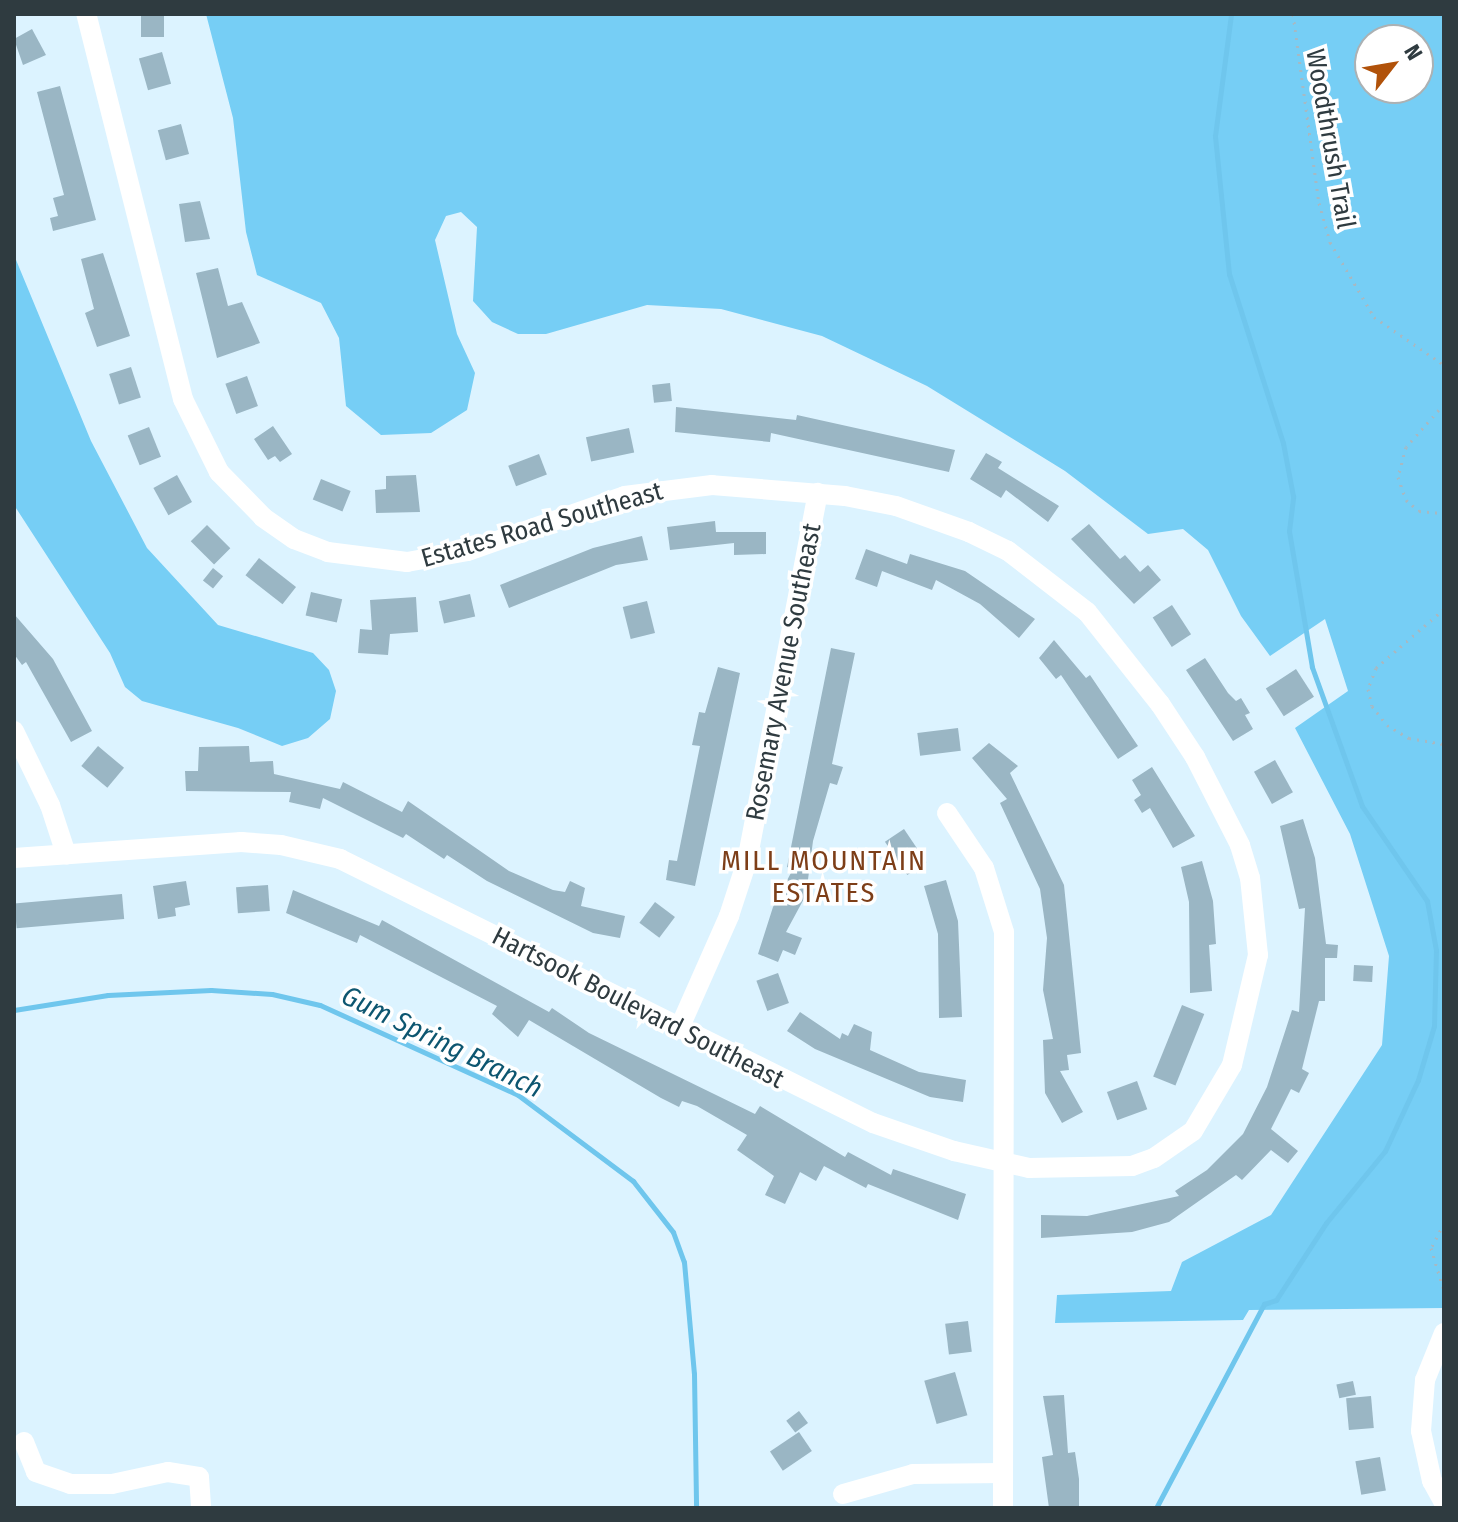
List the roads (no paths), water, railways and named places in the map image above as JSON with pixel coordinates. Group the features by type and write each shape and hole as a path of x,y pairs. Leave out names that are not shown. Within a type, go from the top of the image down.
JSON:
{"street":[{"name":"Estates Road Southeast","path":"86,14 189,417 219,472 244,501 294,539 352,558 407,562 468,551 582,508 668,488 712,485 818,493 896,506 969,532 1008,551 1087,612 1121,649 1195,757 1227,813 1250,878 1258,955 1253,992 1232,1065 1193,1131 1154,1158 1109,1171 1004,1163"},
{"name":"Rosemary Avenue Southeast","path":"679,1029 729,916 747,861 818,493"},
{"path":"14,731 50,805 66,854"},
{"path":"947,813 984,868 1004,932 1003,1508"},
{"name":"Hartsook Boulevard Southeast","path":"14,858 241,842 308,849 364,869 679,1029 873,1123 1004,1163"},
{"path":"1444,1333 1431,1360 1421,1405 1425,1457 1444,1503"},
{"path":"24,1442 36,1472 70,1484 112,1484 168,1472 199,1477 201,1508"},
{"path":"843,1494 913,1474 1003,1473"}],"waterway":[{"path":"1156,1508 1264,1304 1276,1300 1326,1223 1385,1151 1418,1080 1434,1026 1436,950 1427,901 1362,806 1312,667 1289,531 1293,496 1283,443 1229,274 1215,136 1231,14"},
{"name":"Gum Spring Branch","path":"14,1010 108,995 211,990 272,994 320,1005 518,1095 633,1181 673,1232 684,1262 694,1374 696,1508"}],"district":[{"name":"MILL MOUNTAIN ESTATES","path":"824,877"}]}
